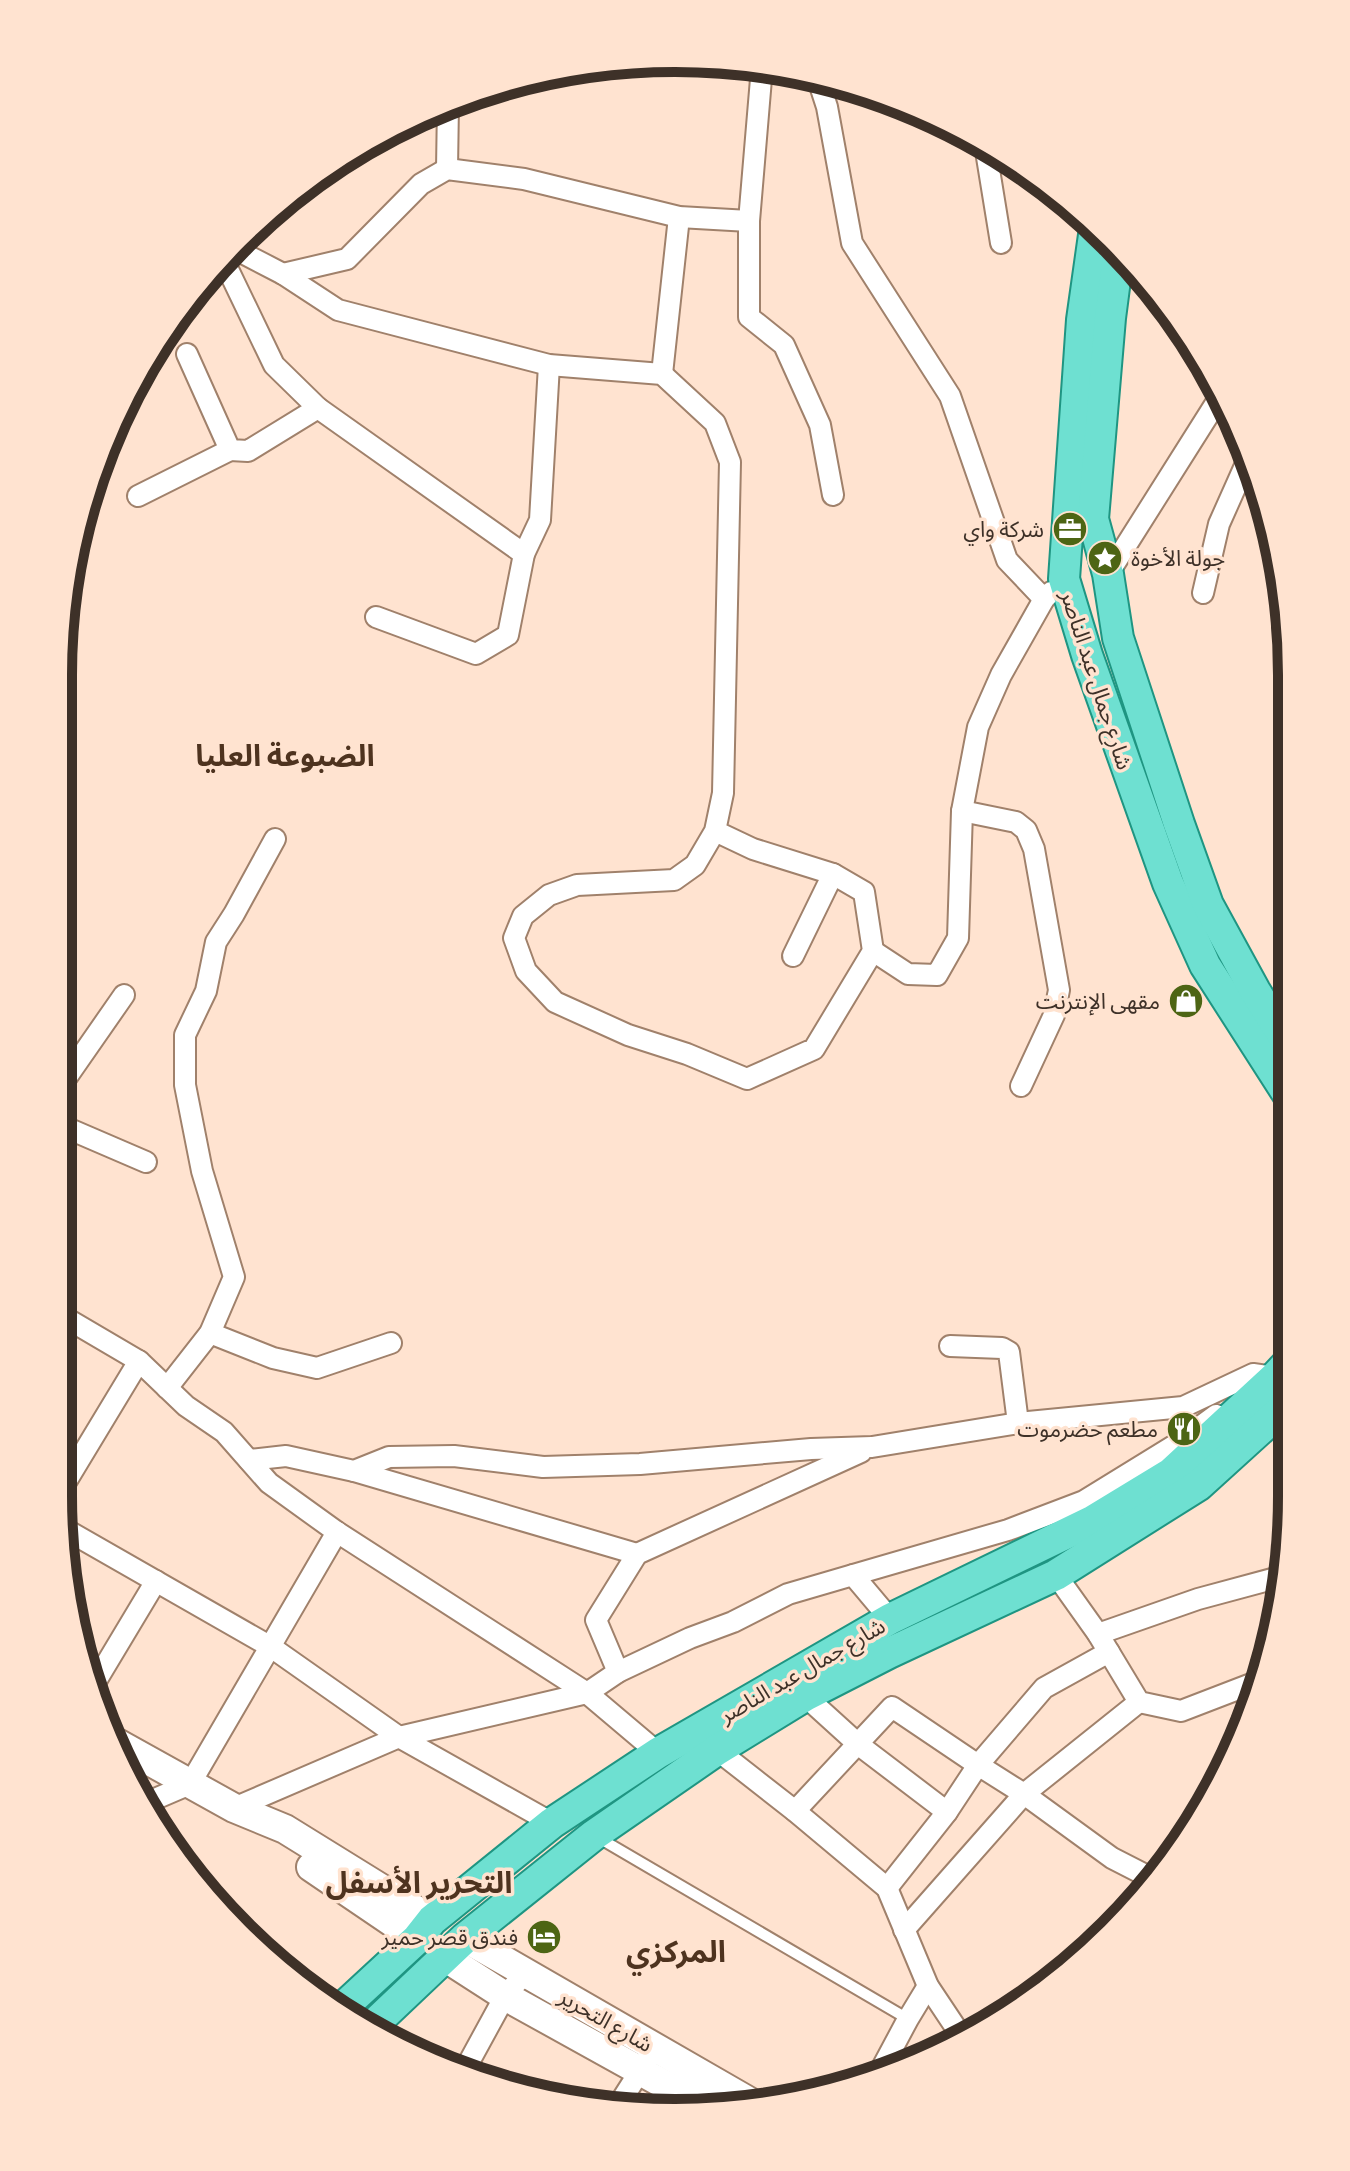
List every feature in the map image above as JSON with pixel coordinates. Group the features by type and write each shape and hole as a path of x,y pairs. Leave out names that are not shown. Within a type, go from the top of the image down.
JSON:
{"main road":[{"name":"شارع جمال عبد الناصر","path":"1093,241 1054,589 1087,655 1168,883 1205,965 1278,1079"},
{"name":"شارع جمال عبد الناصر","path":"1117,265 1093,519 1108,574 1118,638 1208,905 1278,1028"},
{"path":"1054,589 1078,557 1094,557 1108,574"},
{"name":"شارع جمال عبد الناصر","path":"348,2002 424,1930 552,1823 658,1753 890,1619 1092,1521 1171,1473 1276,1372"},
{"name":"شارع جمال عبد الناصر","path":"378,2021 456,1948 594,1835 717,1750 805,1696 1056,1575 1199,1485 1278,1413"},
{"path":"128,1749 234,1808 285,1829 424,1930"},
{"name":"شارع التحرير","path":"456,1948 525,1973 647,2059 695,2098"},
{"name":"شارع التحرير","path":"456,1948 505,1996 736,2096"}],"street":[{"path":"761,78 749,221 749,317 784,345 820,425 833,495"},
{"path":"822,91 852,243 950,396 1007,560 1054,589 1001,675 978,727 962,811 958,938 937,975 908,974 873,951"},
{"path":"447,169 448,117"},
{"path":"987,160 1001,243"},
{"path":"283,274 347,259 421,184 447,169 524,179 679,217 749,221"},
{"path":"662,374 679,217"},
{"path":"244,254 283,274 338,310 549,365 662,374 715,423 730,462 723,793 715,831 695,865 674,880 577,885 549,895 523,916 514,938 526,971 555,1002 628,1035 687,1054 747,1079 814,1049 873,951 864,892 833,874 753,849 715,831"},
{"path":"228,270 274,365 318,408 524,554"},
{"path":"187,354 230,450"},
{"path":"376,617 476,654 508,635 524,554 540,520 549,365"},
{"path":"1108,574 1214,405"},
{"path":"138,496 230,450 248,451 318,408"},
{"path":"1203,593 1219,524 1242,472"},
{"path":"962,811 1016,822 1026,830 1034,849 1059,990 1054,1015 1021,1086"},
{"path":"167,1388 210,1333 234,1277 202,1171 185,1085 185,1035 206,991 216,942 275,839"},
{"path":"793,956 833,874"},
{"path":"72,1070 124,995"},
{"path":"72,1130 146,1162"},
{"path":"72,1322 139,1361 186,1406 224,1432 269,1483 337,1532 587,1693 658,1753"},
{"path":"210,1333 273,1358 317,1368 391,1343"},
{"path":"950,1346 1002,1348 1009,1352 1018,1423"},
{"path":"72,1472 139,1361"},
{"path":"354,1471 389,1457 454,1456 543,1467 640,1464 811,1449 872,1447 1018,1423 1183,1407 1253,1374 1276,1372"},
{"path":"234,1808 399,1737 587,1693 618,1672 690,1638 733,1622 788,1594 1008,1530 1084,1501 1175,1445 1276,1372"},
{"path":"618,1672 596,1620 637,1554 872,1447"},
{"path":"249,1460 286,1456 354,1471 637,1554"},
{"path":"154,1799 190,1784 337,1532"},
{"path":"73,1534 271,1647 399,1737 552,1823"},
{"path":"853,1575 890,1619"},
{"path":"1056,1575 1139,1702 1181,1711 1247,1685"},
{"path":"887,1888 947,1812 978,1765 1044,1688 1103,1643 1198,1599 1272,1579"},
{"path":"100,1675 156,1581"},
{"path":"805,1696 859,1745 947,1812"},
{"path":"904,1930 1024,1794 1139,1702"},
{"path":"795,1811 892,1707 1024,1794 1112,1858 1144,1874"},
{"path":"717,1750 887,1888 928,1986 957,2029"},
{"path":"469,2062 505,1996 525,1973"},
{"path":"886,2061 928,1986"},
{"path":"624,2097 647,2059"}],"lane":[{"path":"594,1835 908,2019"}],"place":[{"name":"شركة واي","path":"1070,529"},
{"name":"جولة الأخوة","path":"1105,558"},
{"name":"مقهى الإنترنت","path":"1186,1001"},
{"name":"مطعم حضرموت","path":"1184,1429"},
{"name":"فندق قصر حمير","path":"544,1937"}],"district":[{"name":"الضبوعة العليا","path":"285,756"},
{"name":"التحرير الأسفل","path":"419,1883"},
{"name":"المركزي","path":"676,1952"}]}
